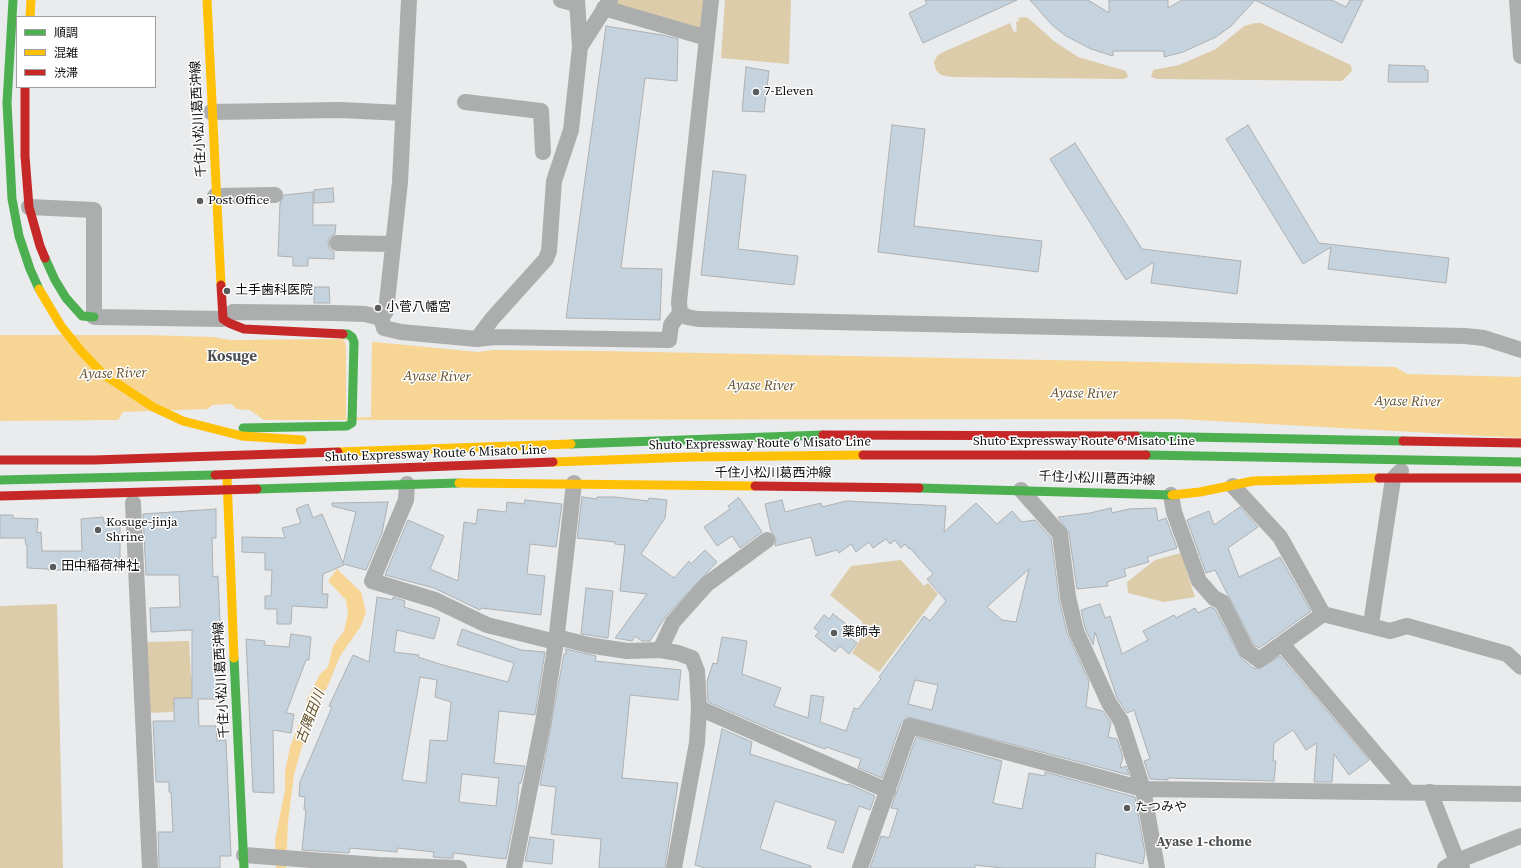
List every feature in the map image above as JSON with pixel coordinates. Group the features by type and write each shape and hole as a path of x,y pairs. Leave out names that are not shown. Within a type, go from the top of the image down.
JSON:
{"main road":[{"path":"0,80 8,0"},
{"path":"1,171 14,0"},
{"path":"14,0 8,103 9,161 12,199 19,236 30,269 44,298 61,326 103,374 128,392 153,407 183,421 242,436 308,440"},
{"path":"30,16 31,0"},
{"name":"千住小松川葛西沖線","path":"206,0 215,196 223,319 244,329 348,334 352,337 354,342 352,423 347,426 246,427 240,429 232,437 227,454 231,590 244,862"},
{"path":"25,88 25,156 29,207 40,246 55,280 66,298 82,316 94,317"},
{"path":"0,143 6,203 14,240 24,271 38,303 74,355 97,378 123,397 150,413 181,428 210,437 272,446 692,457"},
{"path":"536,436 700,433 831,435"},
{"name":"Shuto Expressway Route 6 Misato Line","path":"0,460 102,460 831,435 1104,435 1521,443"},
{"path":"0,451 52,450"},
{"name":"千住小松川葛西沖線","path":"100,450 113,450 228,490"},
{"name":"Shuto Expressway Route 6 Misato Line","path":"0,480 205,475 692,457 1105,454 1521,462"},
{"name":"千住小松川葛西沖線","path":"0,496 42,496 407,484 574,483 688,486 1021,490 1171,495 1200,492 1253,481 1444,477 1521,478"}],"street":[{"path":"381,318 386,311 392,244 400,182 410,0"},
{"path":"477,339 546,259 549,251 554,181 571,130 580,47 577,2 561,0"},
{"path":"381,318 384,328 401,332 477,339 494,337 669,340 671,325 680,313 679,302 711,0"},
{"path":"1517,0 1521,56"},
{"path":"580,47 607,4 707,38"},
{"path":"466,102 541,111 542,154 563,152"},
{"path":"211,112 340,110 403,113"},
{"path":"215,196 275,195"},
{"path":"29,207 94,210 94,317 223,319 233,312 365,314 381,318"},
{"path":"337,243 392,244"},
{"path":"680,313 688,317 698,319 1466,336 1484,338 1521,350"},
{"path":"1371,624 1393,479 1416,456 1426,452 1444,449 1521,451"},
{"path":"514,868 543,722 557,639 574,483"},
{"path":"407,484 406,500 372,581 435,600 487,625 588,645 627,651 660,650 678,653 692,658 697,672 699,708 697,743 674,868"},
{"path":"1233,486 1280,537 1323,614"},
{"path":"1021,490 1060,534 1068,597 1076,631 1109,703 1121,721 1143,789 1157,868"},
{"path":"1171,495 1174,512 1199,581 1214,598 1222,602 1247,651 1259,660 1323,614 1371,624 1390,631 1407,626 1508,654 1521,667"},
{"path":"133,503 150,868"},
{"path":"660,650 673,622 707,584 767,540"},
{"path":"1282,644 1408,792"},
{"path":"699,708 888,791"},
{"path":"860,868 910,726 1143,789 1521,794"},
{"path":"1430,792 1454,866 1520,837"},
{"path":"244,862 270,857 378,866 459,868"}],"shaded area":[{"path":"616,0 705,0 701,34 614,5"},
{"path":"725,0 791,0 789,64 721,58"},
{"path":"1018,18 1028,18 1055,42 1078,57 1126,71 1128,77 1124,79 952,77 941,75 936,70 934,62 937,56 941,53 1010,23 1014,32 1017,31 1016,22 1019,21"},
{"path":"1261,23 1351,65 1352,71 1342,81 1157,79 1151,77 1153,70 1179,65 1216,49 1244,26"},
{"path":"1181,553 1195,597 1164,602 1128,593 1127,582 1155,560"},
{"path":"901,560 924,586 928,583 938,594 879,672 852,653 863,635 858,630 863,622 830,595 851,566"},
{"path":"57,604 63,868 0,868 0,606"},
{"path":"189,641 191,677 198,677 198,702 184,702 184,698 174,698 174,710 172,712 149,713 145,645 148,642"}],"water":[{"name":"Ayase River","path":"0,335 146,335 213,337 230,340 344,339 478,352 493,350 602,351 1395,367 1407,374 1521,377 1521,438 1179,419 264,420 250,410 236,409 232,404 213,405 207,409 123,412 118,420 0,421"},
{"path":"337,569 361,592 366,612 361,626 340,656 326,690 321,691 319,698 320,701 302,746 294,775 288,822 286,868 276,868 275,840 285,790 285,772 290,747 306,707 307,700 320,674 328,667 333,646 344,631 348,614 346,600 328,581"}],"pier":[{"path":"342,340 372,340 371,417 346,418 346,344"}],"building":[{"path":"925,0 1017,0 923,43 909,13 927,4"},
{"path":"1030,0 1088,0 1109,13 1109,0 1168,0 1168,8 1182,0 1255,0 1231,26 1216,37 1183,52 1164,57 1164,51 1113,51 1113,56 1091,49 1066,36 1052,25"},
{"path":"1255,0 1332,0 1346,7 1350,0 1363,0 1342,43"},
{"path":"606,26 678,39 677,81 645,78 621,268 662,269 660,320 566,318"},
{"path":"1389,65 1425,66 1425,70 1428,70 1428,82 1388,82"},
{"path":"746,67 769,71 764,112 742,111"},
{"path":"892,125 925,129 914,226 1042,241 1038,272 878,252"},
{"path":"1248,125 1319,243 1449,258 1446,283 1328,269 1331,247 1303,264 1226,139"},
{"path":"1075,143 1142,249 1241,261 1237,294 1151,283 1154,262 1126,280 1050,159"},
{"path":"713,171 746,175 738,249 798,256 794,285 701,275"},
{"path":"333,188 334,202 314,203 314,190"},
{"path":"313,192 313,225 336,225 335,234 329,238 328,242 329,248 334,252 334,259 308,258 308,266 293,266 293,257 278,256 280,203 284,195"},
{"path":"314,287 329,287 330,303 314,303"},
{"path":"582,497 597,499 597,497 615,497 648,501 649,498 667,500 665,518 641,554 674,578 689,561 691,564 705,550 717,562 666,616 650,641 642,641 635,636 632,641 615,638 647,594 620,591 625,545 615,544 615,542 577,538"},
{"path":"738,498 762,532 740,548 732,536 717,546 704,527 730,509 728,506"},
{"path":"525,500 562,504 556,547 530,544 527,574 545,576 541,615 481,608 480,610 434,588 385,575 408,520 444,536 430,569 458,581 464,522 476,524 478,509 506,512 507,502 524,504"},
{"path":"782,500 785,512 821,503 822,507 846,501 946,506 944,532 976,503 997,524 1012,511 1022,522 1035,520 1051,538 1059,598 1067,633 1089,681 1086,707 1103,711 1111,723 1108,737 1117,739 1123,757 1120,768 1126,766 1129,775 908,717 901,723 882,778 858,768 861,759 826,747 825,749 775,731 708,702 707,681 713,663 717,664 722,637 747,641 742,674 781,688 774,706 808,718 811,695 824,697 820,722 846,731 854,708 858,709 881,679 879,677 924,616 930,621 946,601 927,579 933,574 910,548 909,549 905,544 901,548 895,540 890,544 886,539 873,548 869,542 856,552 851,544 839,553 837,550 816,556 811,537 775,546 776,539 771,531 765,504","holes":["1029,569 1016,622 1002,620 987,607","915,680 938,685 932,710 908,704"]},
{"path":"388,502 382,533 366,570 343,564 344,565 323,574 322,594 328,594 327,608 292,606 291,624 277,624 277,609 265,609 265,596 271,596 272,570 265,570 265,553 242,552 242,537 285,538 282,528 301,523 296,509 308,504 313,518 322,514 343,563 356,512 332,506 332,503"},
{"path":"1240,507 1258,527 1228,548 1239,577 1280,557 1311,611 1259,648 1254,645 1215,570 1206,573 1187,520 1209,511 1214,525"},
{"path":"1111,508 1112,513 1129,509 1156,508 1158,521 1166,518 1177,548 1147,557 1149,562 1124,569 1126,576 1107,582 1108,586 1077,589 1069,533 1058,517 1090,513"},
{"path":"216,509 216,538 212,538 213,577 218,576 222,669 219,669 220,699 198,699 199,726 216,726 217,741 226,740 231,856 220,856 220,868 159,868 158,832 173,832 169,782 156,782 153,721 174,721 174,698 192,698 192,630 151,632 150,608 180,607 179,575 146,575 143,514"},
{"path":"0,515 13,515 13,518 38,519 37,533 41,532 42,551 82,551 81,519 103,517 104,523 120,523 120,570 48,570 27,568 27,545 25,538 0,538"},
{"path":"586,588 613,591 608,638 581,634"},
{"path":"377,597 393,600 393,597 405,601 404,607 440,618 434,639 397,630 394,652 419,655 418,657 443,665 508,682 514,663 457,645 462,629 521,650 545,652 535,715 499,711 494,763 525,766 521,783 519,783 517,805 506,859 453,853 453,858 433,857 434,852 397,848 397,852 350,848 349,853 302,850 306,810 304,810 305,797 299,796 300,782 332,707 329,706 353,655 369,662","holes":["420,677 437,680 435,697 451,702 447,741 430,740 426,783 402,780","462,774 499,778 496,806 459,802"]},
{"path":"1100,604 1105,618 1110,616 1122,654 1148,640 1143,631 1174,615 1176,618 1195,608 1198,613 1210,607 1215,609 1241,658 1253,668 1259,669 1280,656 1369,760 1349,775 1334,754 1332,782 1314,782 1317,743 1306,750 1293,730 1274,743 1273,761 1276,761 1274,781 1168,778 1168,780 1150,779 1144,761 1150,759 1134,710 1127,713 1117,698 1095,632 1093,645 1085,628 1081,610"},
{"path":"833,614 854,630 849,637 857,643 849,654 840,646 835,652 815,636 819,632 814,628 824,615 829,619"},
{"path":"291,634 311,637 309,660 306,660 286,713 294,714 291,733 273,730 274,793 253,792 246,639 265,641 264,645 289,647"},
{"path":"566,649 596,656 595,661 681,670 678,700 630,695 622,778 678,783 665,868 599,868 601,839 551,834 556,787 540,785"},
{"path":"722,729 752,742 750,754 847,785 849,784 875,796 870,810 859,806 843,853 827,848 836,821 775,801 760,849 811,866 811,868 705,868 695,865"},
{"path":"916,737 1002,761 993,803 1022,809 1029,773 1045,776 1045,772 1135,797 1145,853 1143,864 1096,853 1095,868 1002,868 975,865 975,868 870,868 881,836 889,838 898,809 891,808"},
{"path":"530,837 554,840 552,864 525,861"}],"waterway":[{"name":"古隅田川","path":"317,703 322,687"}],"traffic: fast":[{"path":"13,0 7,103 12,199 19,236 30,269 39,289"},
{"path":"45,258 55,280 66,298 82,316 94,317"},
{"path":"243,428 347,426 352,423 354,342 352,337 348,334 343,334"},
{"path":"571,444 823,435"},
{"path":"1136,436 1403,441"},
{"path":"1146,455 1521,462"},
{"path":"0,480 215,475"},
{"path":"257,489 459,483"},
{"path":"919,488 1172,495"},
{"path":"234,658 244,868"}],"traffic: slow":[{"path":"30,16 31,0"},
{"path":"207,0 221,285"},
{"path":"39,289 61,326 81,351 103,374 153,407 183,421 242,436 302,440"},
{"path":"338,452 571,444"},
{"path":"553,462 692,457 863,455"},
{"path":"227,477 234,658"},
{"path":"1172,495 1200,492 1253,481 1379,478"},
{"path":"459,483 755,486"}],"traffic: jam":[{"path":"25,88 25,156 29,207 45,258"},
{"path":"221,285 223,319 229,323 244,329 343,334"},
{"path":"823,435 1136,436"},
{"path":"1403,441 1521,443"},
{"path":"0,460 94,460 338,452"},
{"path":"863,455 1146,455"},
{"path":"215,475 553,462"},
{"path":"1379,478 1521,478"},
{"path":"755,486 919,488"},
{"path":"0,496 257,489"}],"place":[{"name":"7-Eleven","path":"756,92"},
{"name":"Post Office","path":"200,201"},
{"name":"土手歯科医院","path":"227,291"},
{"name":"小菅八幡宮","path":"378,308"},
{"name":"Kosuge-jinja Shrine","path":"98,530"},
{"name":"田中稲荷神社","path":"53,567"},
{"name":"薬師寺","path":"834,633"},
{"name":"たつみや","path":"1127,808"}],"district":[{"name":"Kosuge","path":"232,357"},
{"name":"Ayase 1-chome","path":"1204,842"}]}
